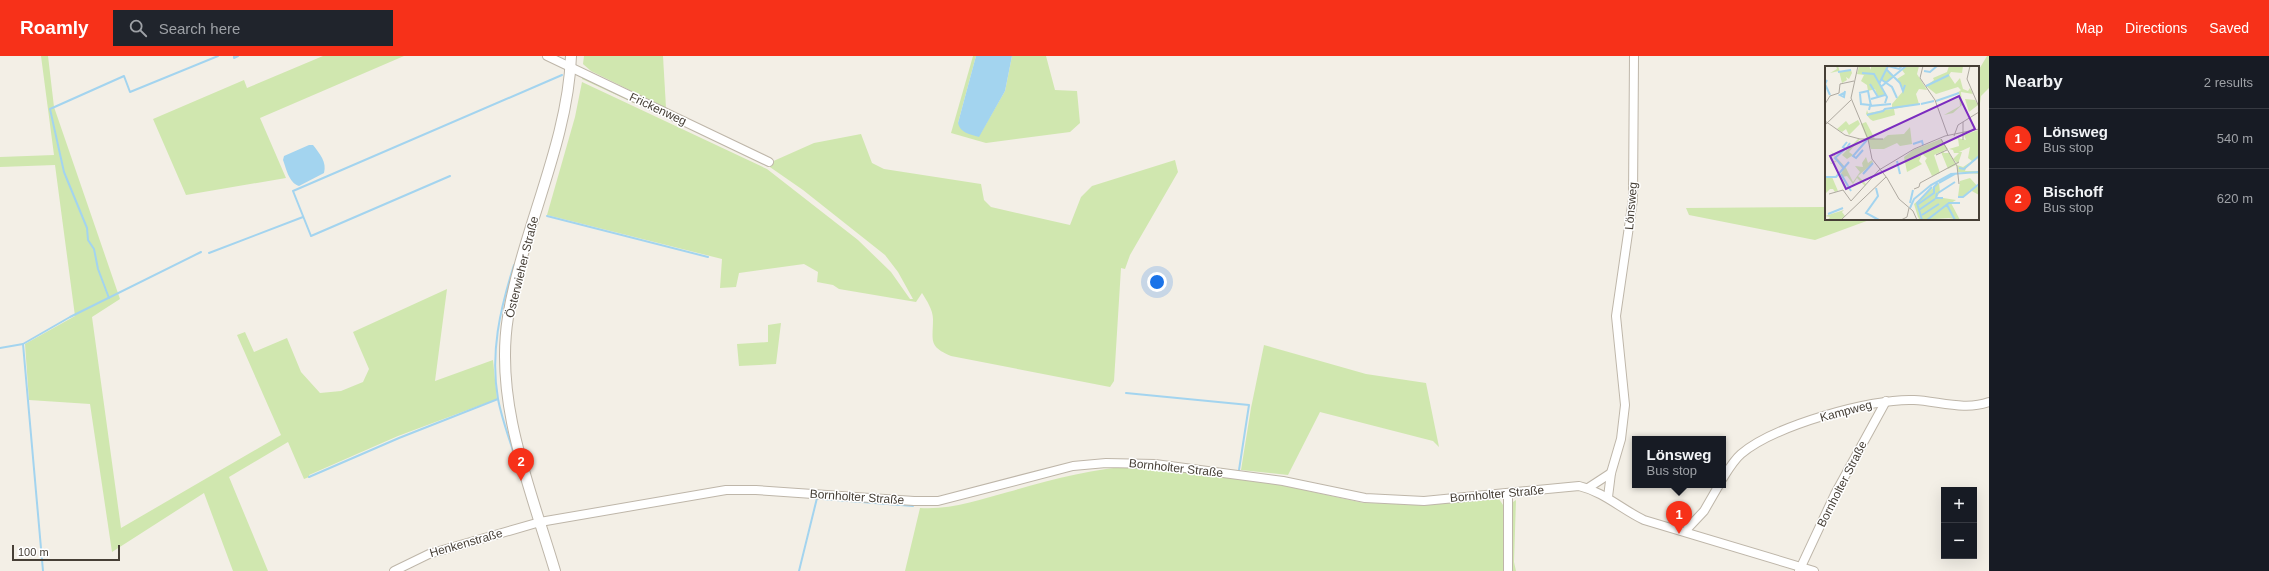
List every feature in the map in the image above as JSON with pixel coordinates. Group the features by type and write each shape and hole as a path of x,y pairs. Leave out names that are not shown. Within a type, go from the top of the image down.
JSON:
{"street":[{"name":"Frickenweg","path":"547,56 770,162"},
{"name":"Österwieher Straße","path":"555,571 515,435 509,408 506,338 515,282 563,114 571,68 571,56"},
{"name":"Lönsweg","path":"1608,497 1611,473 1621,439 1625,405 1616,316 1633,199 1634,56"},
{"name":"Kampweg","path":"1726,474 1740,454 1770,437 1847,409 1886,401 1913,400 1966,406 1989,402"},
{"name":"Bornholter Straße","path":"1800,569 1835,494 1886,401"},
{"name":"Bornholter Straße","path":"540,522 726,490 756,490 914,501 938,501 1073,466 1106,463 1155,464 1282,481 1365,498 1424,501 1579,486 1588,488 1608,497 1628,512 1638,517 1800,569 1814,571"},
{"path":"1588,488 1611,473"},
{"path":"1687,532 1688,528 1704,512 1717,488"},
{"path":"1508,494 1508,571"},
{"name":"Henkenstraße","path":"394,571 429,554 540,522"}],"green space":[{"path":"41,56 48,56 54,107 120,299 92,317 121,528 281,435 237,335 245,332 254,352 287,338 301,372 320,393 341,391 363,382 369,369 353,332 447,289 435,381 493,360 497,399 398,436 309,475 309,477 304,479 288,442 229,477 268,571 233,571 204,493 112,552 90,404 29,400 25,344 75,316 55,165 0,167 0,157 54,155"},
{"path":"323,56 404,56 260,118 286,178 186,195 153,119 244,80 247,88"},
{"path":"584,56 663,56 666,108 591,71 583,64"},
{"path":"973,56 976,56 958,123 979,136 1005,91 1012,56 1046,56 1055,90 1077,91 1080,123 1070,132 986,143 951,133"},
{"path":"1987,56 1989,56 1989,88 1981,96 1979,110 1979,69"},
{"path":"582,75 769,163 814,143 861,134 872,163 884,169 981,184 984,200 991,207 1070,225 1081,197 1092,186 1175,160 1178,172 1130,255 1125,269 1121,268 1114,381 1110,387 951,356 938,349 933,342 932,312 922,293 916,302 839,289 833,285 817,282 818,272 804,264 739,273 736,287 720,288 722,259 547,215 575,117 582,82 767,169 858,240 891,272 910,299 913,299 898,272 885,255 803,190 767,165 582,79"},
{"path":"1825,207 1825,220 1869,220 1815,240 1689,215 1686,208"},
{"path":"781,323 776,364 739,366 737,344 768,342 768,325"},
{"path":"1264,345 1366,374 1426,383 1439,447 1433,441 1320,412 1288,475 1241,470 1251,408"},
{"path":"1137,466 1281,485 1364,503 1425,504 1499,499 1503,505 1504,571 905,571 920,508 954,506 1072,475 1104,469"},
{"path":"1516,500 1514,562 1516,571 1512,571 1513,502"}],"water":[{"path":"976,56 1012,56 1005,91 979,137 963,131 958,123"},
{"path":"309,145 313,145 322,158 325,169 324,173 299,186 290,179 283,160 284,156"}],"waterway":[{"path":"109,298 98,269 94,249 88,240 87,228 64,172 50,109 124,76 130,92 218,56"},
{"path":"234,56 234,58 238,56"},
{"path":"450,176 311,236 293,191 562,75"},
{"path":"547,216 708,257"},
{"path":"209,253 303,217"},
{"path":"0,348 23,344 70,317 201,252"},
{"path":"514,265 504,298 498,331 495,365 498,399 516,461"},
{"path":"23,344 43,571"},
{"path":"1126,393 1249,405 1239,470"},
{"path":"309,477 399,438 498,399"},
{"path":"799,571 817,498"},
{"path":"823,499 913,506"}],"place":[{"name":"Bischoff","path":"521,481"},
{"name":"Lönsweg","path":"1679,534"}]}
